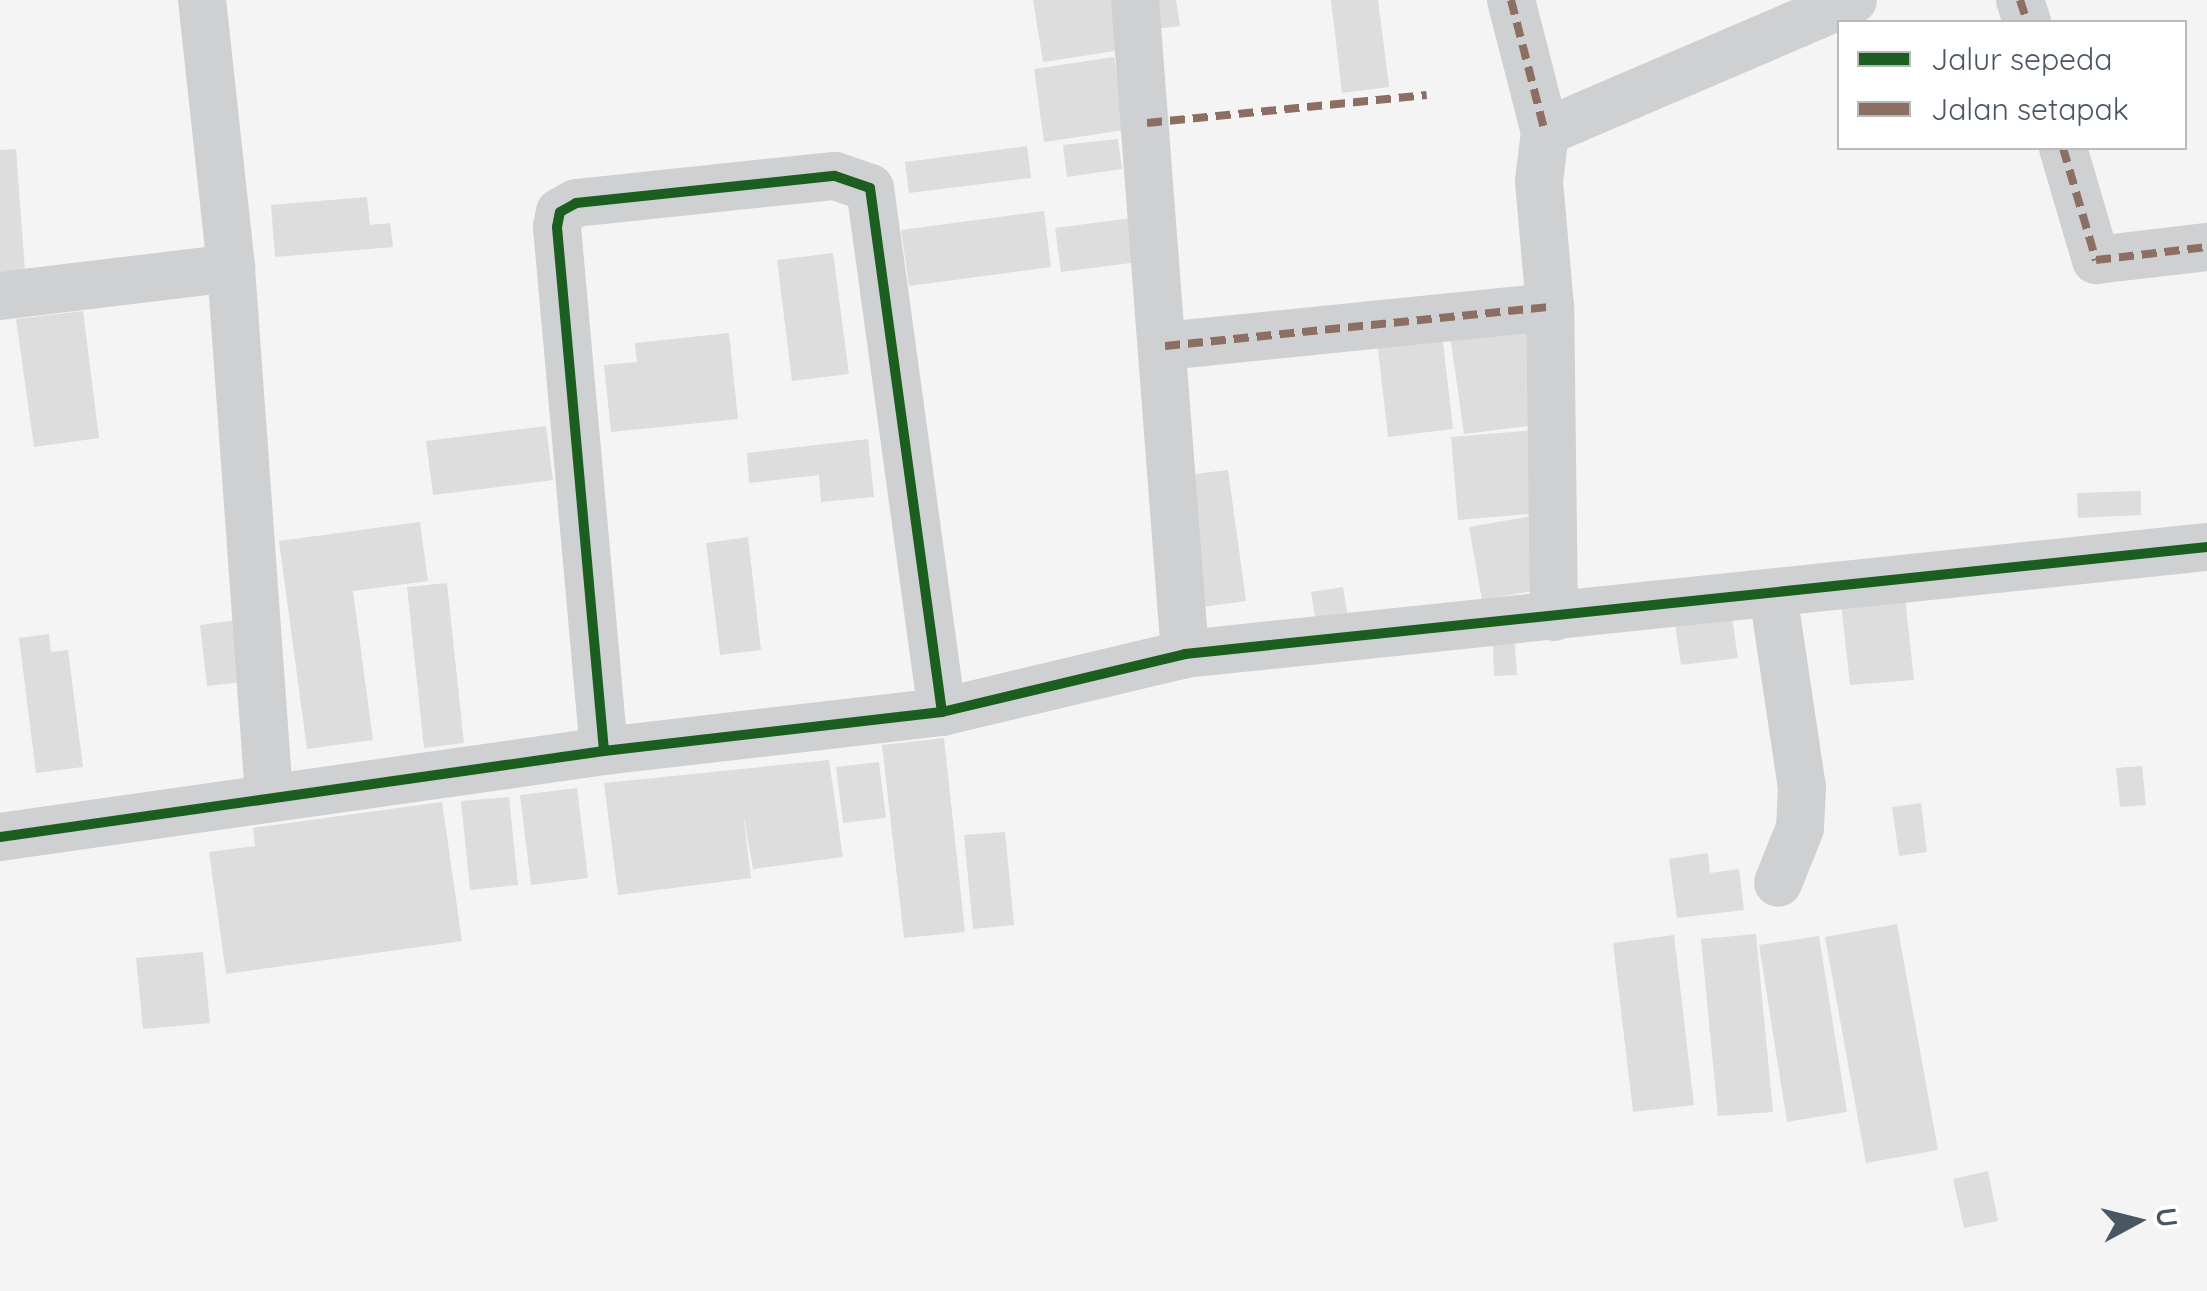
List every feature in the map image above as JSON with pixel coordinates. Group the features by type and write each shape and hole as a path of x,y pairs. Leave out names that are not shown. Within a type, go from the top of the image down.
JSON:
{"street":[{"path":"202,0 231,268 269,796"},
{"path":"1135,0 1165,346 1185,654"},
{"path":"1511,0 1545,132 1539,181 1550,307 1554,617"},
{"path":"1545,132 1852,0"},
{"path":"2064,150 2096,260 2207,247"},
{"path":"604,752 558,228 560,212 576,203 836,176 870,188 942,712"},
{"path":"0,296 231,268"},
{"path":"1165,346 1550,307"},
{"path":"0,837 269,796 942,712 1185,654 2207,547"},
{"path":"1773,594 1802,786 1800,828 1778,882"}],"building":[{"path":"1033,0 1114,0 1122,50 1043,62"},
{"path":"1141,0 1176,0 1180,26 1145,30"},
{"path":"1331,0 1378,0 1389,87 1342,93"},
{"path":"1114,57 1125,130 1044,142 1034,69"},
{"path":"1118,139 1122,169 1067,177 1063,145"},
{"path":"1027,146 1031,178 909,193 905,162"},
{"path":"16,149 25,270 0,272 0,150"},
{"path":"367,197 370,225 390,223 393,247 275,257 271,205"},
{"path":"1044,211 1051,267 909,286 901,230"},
{"path":"1140,217 1146,261 1061,272 1055,228"},
{"path":"833,253 849,374 792,381 777,260"},
{"path":"1529,310 1545,424 1464,434 1448,321"},
{"path":"83,311 99,438 34,447 16,319"},
{"path":"729,333 738,419 611,432 604,365 637,362 635,343"},
{"path":"1442,333 1453,429 1388,437 1377,340"},
{"path":"546,426 553,480 433,495 426,441"},
{"path":"1534,430 1541,513 1458,520 1451,437"},
{"path":"868,439 874,497 821,502 819,475 749,483 747,453"},
{"path":"1228,470 1246,601 1195,608 1177,476"},
{"path":"2141,491 2141,515 2078,518 2077,493"},
{"path":"1531,516 1544,589 1482,600 1469,527"},
{"path":"420,522 428,581 353,591 373,740 307,749 279,541"},
{"path":"748,537 761,650 720,655 706,543"},
{"path":"447,583 464,743 424,748 407,587"},
{"path":"1343,587 1348,618 1316,623 1311,592"},
{"path":"1905,597 1914,680 1850,685 1841,603"},
{"path":"1732,617 1738,658 1681,665 1675,624"},
{"path":"244,619 252,681 207,686 200,625"},
{"path":"49,634 51,652 68,650 83,767 36,773 19,638"},
{"path":"1515,644 1517,675 1494,676 1493,645"},
{"path":"944,738 965,932 904,938 882,745"},
{"path":"829,760 843,857 753,869 743,812 751,878 618,895 604,783"},
{"path":"879,762 886,818 843,823 836,767"},
{"path":"2142,766 2146,805 2120,807 2116,768"},
{"path":"577,788 588,878 531,885 520,795"},
{"path":"509,797 518,885 470,890 461,801"},
{"path":"442,802 462,941 226,974 209,852 255,846 253,828"},
{"path":"1921,803 1927,852 1899,856 1892,807"},
{"path":"1005,832 1014,925 973,929 964,835"},
{"path":"1708,853 1710,873 1739,869 1744,910 1677,918 1669,859"},
{"path":"1897,924 1938,1150 1866,1163 1825,937"},
{"path":"1756,934 1773,1112 1718,1116 1701,939"},
{"path":"1674,935 1694,1105 1633,1112 1613,943"},
{"path":"1819,936 1847,1112 1787,1122 1759,945"},
{"path":"203,952 210,1023 143,1029 136,958"},
{"path":"1988,1171 1998,1221 1964,1228 1953,1179"}],"marked path":[{"path":"1511,0 1545,132"},
{"path":"2020,0 2026,20"},
{"path":"1147,123 1427,95"},
{"path":"2064,150 2096,260 2207,247"},
{"path":"1165,346 1550,307"}],"cycle path":[{"path":"604,751 557,227 560,212 576,203 835,176 870,188 942,712"},
{"path":"0,837 604,751 942,712 1185,654 2207,547"}]}
